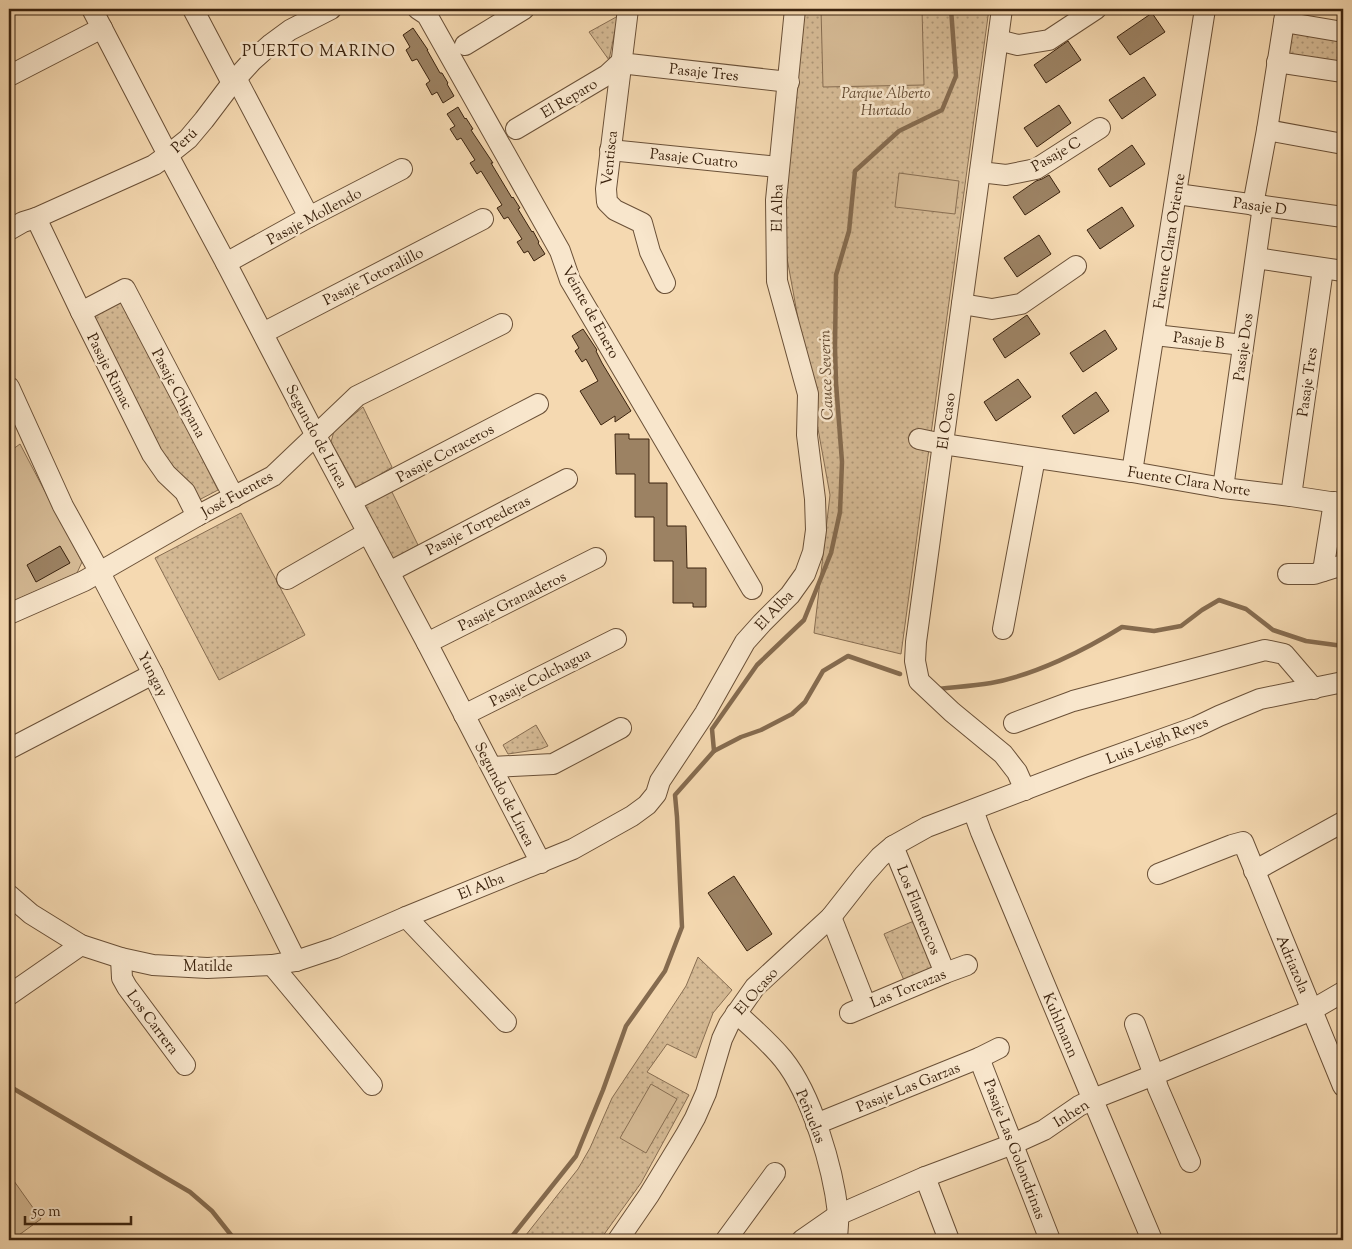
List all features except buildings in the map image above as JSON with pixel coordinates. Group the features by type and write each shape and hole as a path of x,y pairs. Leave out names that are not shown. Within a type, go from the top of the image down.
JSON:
{"street":[{"name":"Segundo de Línea","path":"92,9 541,863"},
{"path":"193,9 309,218"},
{"name":"Perú","path":"9,230 23,222 36,218 154,165 188,139 252,60 290,30 331,9"},
{"name":"Veinte de Enero","path":"418,9 427,15 560,251 570,280 752,589"},
{"path":"465,45 524,9"},
{"name":"Ventisca","path":"628,9 610,150 606,202 615,210 642,223 650,252 665,283"},
{"name":"El Alba","path":"296,961 335,948 573,849 602,834 648,805 656,794 660,781 705,714 744,642 790,595 805,574 813,552 816,530 816,507 807,435 808,394 777,281 776,200 778,167 796,9"},
{"name":"El Ocaso","path":"1002,9 914,661 919,681 952,712 1003,754 1017,772 1025,790"},
{"path":"998,40 1018,45 1049,40 1096,9"},
{"name":"Fuente Clara Oriente","path":"1132,472 1205,9"},
{"path":"1285,15 1343,32"},
{"name":"Pasaje Dos","path":"1223,488 1256,258 1258,206 1267,130 1285,15"},
{"path":"9,76 102,28"},
{"path":"1277,62 1343,72"},
{"name":"Pasaje Tres","path":"620,63 788,82"},
{"name":"El Reparo","path":"516,129 607,75 620,63"},
{"name":"Pasaje C","path":"980,172 1006,175 1036,169 1100,128"},
{"path":"1267,130 1343,144"},
{"name":"Pasaje Cuatro","path":"610,150 778,167"},
{"name":"Pasaje Mollendo","path":"226,263 402,169"},
{"name":"Pasaje D","path":"1177,194 1343,217"},
{"name":"Pasaje Rimac","path":"36,218 152,454 166,474 185,492 197,516"},
{"name":"Pasaje Totoralillo","path":"263,333 483,219"},
{"path":"1256,258 1343,271"},
{"path":"962,304 992,309 1022,304 1076,266"},
{"name":"Pasaje Tres","path":"1291,496 1323,269"},
{"name":"Pasaje Chipana","path":"81,312 130,286 234,497"},
{"name":"José Fuentes","path":"9,614 84,581 197,516 273,476 357,396 502,324"},
{"name":"Pasaje B","path":"1155,335 1243,345"},
{"name":"Yungay","path":"9,388 63,506 153,674 296,961"},
{"name":"Pasaje Coraceros","path":"352,501 538,404"},
{"name":"Fuente Clara Norte","path":"919,439 1223,488 1339,503"},
{"path":"1003,629 1035,458"},
{"name":"Pasaje Torpederas","path":"389,572 567,479"},
{"path":"1323,571 1339,503"},
{"path":"287,579 367,533"},
{"name":"Pasaje Granaderos","path":"427,643 596,558"},
{"path":"1288,574 1314,574 1343,565"},
{"name":"Pasaje Colchagua","path":"464,715 616,639"},
{"path":"1014,723 1073,701 1266,650 1284,654 1314,688"},
{"path":"9,749 153,674"},
{"name":"Luis Leigh Reyes","path":"973,810 1084,767 1196,727 1260,699 1343,682"},
{"path":"492,767 553,764 621,728"},
{"name":"El Ocaso","path":"618,1240 649,1195 695,1118 706,1093 722,1039 736,1013 756,987 831,917 864,875 893,846 927,827 973,810"},
{"name":"Kuhlmann","path":"973,810 1152,1240"},
{"path":"1254,871 1343,822"},
{"name":"Adriazola","path":"1158,874 1242,842 1312,1010 1338,1057 1343,1086"},
{"name":"Los Flamencos","path":"893,846 945,973"},
{"path":"9,895 31,914 81,945 121,958"},
{"path":"406,917 506,1022"},
{"name":"Las Torcazas","path":"831,917 858,1010 967,965"},
{"path":"9,995 81,945"},
{"name":"Matilde","path":"121,958 153,965 198,967 272,965 296,961"},
{"name":"Los Carrera","path":"121,958 122,978 127,987 185,1065"},
{"path":"272,965 372,1085"},
{"name":"Inhen","path":"802,1240 838,1215 925,1177 1013,1144 1044,1130 1071,1111 1093,1099 1312,1010 1343,992"},
{"name":"Peñuelas","path":"736,1013 764,1038 784,1060 806,1100 816,1124 831,1175 838,1215 837,1240"},
{"path":"1135,1024 1158,1088 1190,1162"},
{"name":"Pasaje Las Garzas","path":"816,1124 979,1058 999,1048"},
{"name":"Pasaje Las Golondrinas","path":"979,1058 1050,1240"},
{"path":"726,1240 775,1173"},
{"path":"925,1177 949,1240"}],"green space":[{"name":"Parque Alberto Hurtado","path":"805,9 989,9 901,654 814,633 830,495 787,258 783,214"},
{"path":"821,9 922,9 924,85 823,87"},
{"path":"618,16 609,60 589,32"},
{"path":"1289,28 1343,37 1343,66 1283,55"},
{"path":"899,173 959,181 955,214 895,207"},
{"path":"123,302 218,490 197,501 167,464 91,316 96,310"},
{"path":"363,407 392,467 357,489 331,442 334,431"},
{"path":"20,444 82,562 77,573 9,603 9,452"},
{"path":"390,488 418,545 391,560 362,505"},
{"path":"241,513 305,635 219,680 155,558"},
{"path":"536,725 548,746 541,749 508,754 503,745"},
{"path":"916,920 938,970 906,985 884,934"},
{"path":"698,957 732,990 713,1013 696,1058 667,1044 647,1072 689,1095 641,1183 600,1240 522,1240 578,1169 590,1148 612,1098 686,986"},
{"path":"651,1084 677,1099 646,1153 620,1138"},
{"path":"9,1174 41,1219 12,1240 9,1240"}],"waterway":[{"name":"Cauce Severin","path":"714,751 712,729 757,665 804,620 831,553 840,512 842,462 836,383 836,275 849,231 855,171 899,131 942,110 956,76 951,9"},
{"path":"937,689 991,683 1025,674 1076,653 1122,627 1154,631 1181,626 1219,600 1246,609 1273,630 1306,641 1343,646"},
{"path":"509,1240 576,1156 603,1090 626,1026 665,971 682,927 675,795 714,751 792,714 805,702 823,671 848,656 900,674"},
{"path":"9,1086 190,1192 212,1211 235,1240"}],"district":[{"name":"PUERTO MARINO","path":"319,50"}]}
